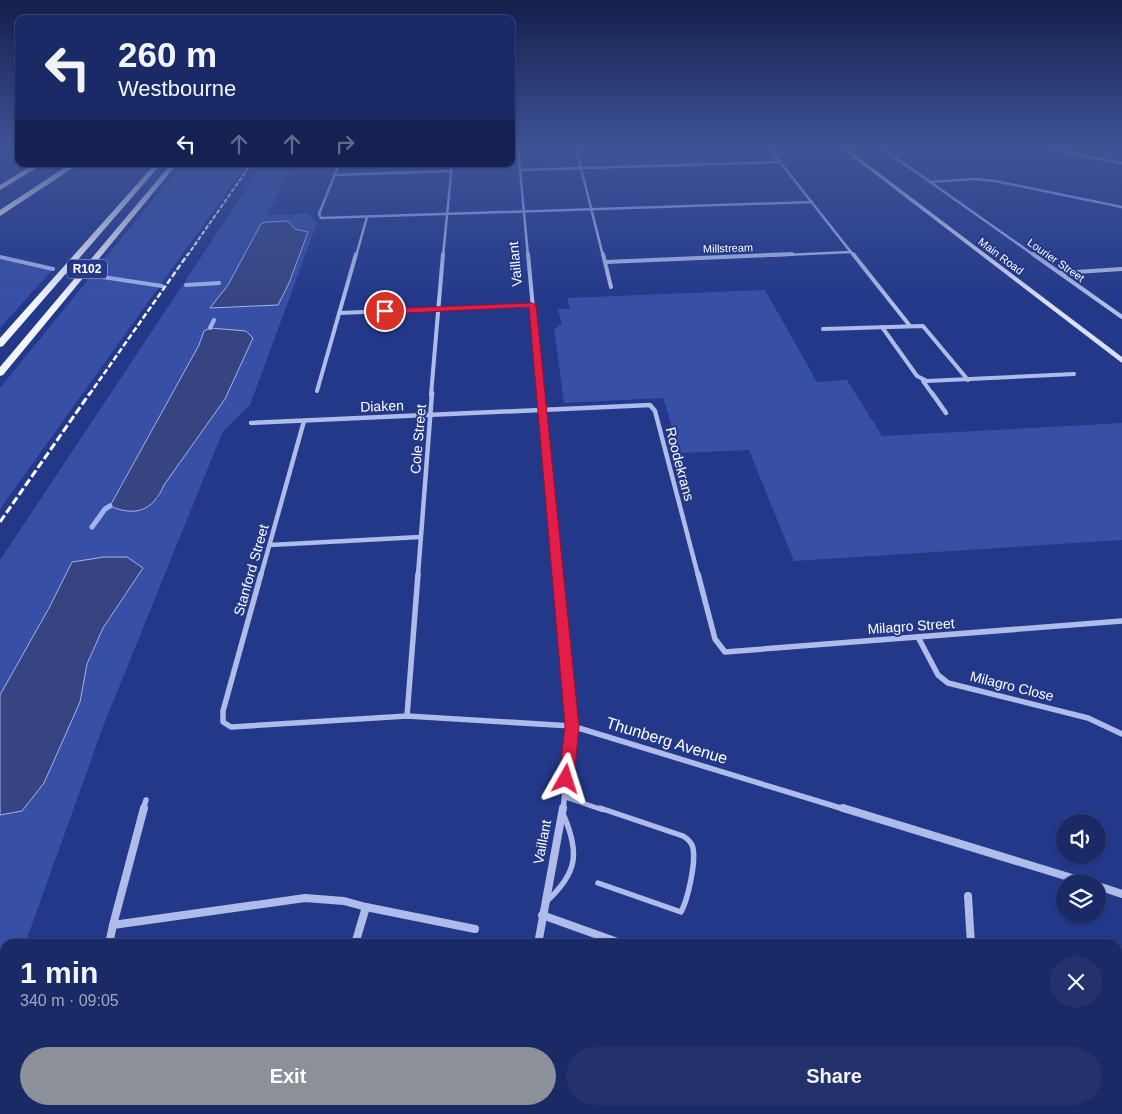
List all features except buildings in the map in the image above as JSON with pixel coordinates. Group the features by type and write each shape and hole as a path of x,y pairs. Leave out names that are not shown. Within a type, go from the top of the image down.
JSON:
{"highway":[{"path":"0,214 21,200"}],"main road":[{"name":"R102","path":"0,344 126,200"},
{"name":"R102","path":"0,373 144,200"},
{"name":"Main Road","path":"911,200 1122,360"}],"street":[{"path":"324,200 319,214 319,217 323,218 812,202 910,326"},
{"name":"Cole Street","path":"407,716 438,309 449,200"},
{"name":"Vaillant","path":"523,200 572,726 562,811 539,939"},
{"path":"590,200 612,287"},
{"name":"Lourier Street","path":"955,200 1122,317"},
{"path":"1088,200 1122,207"},
{"path":"317,391 367,217"},
{"name":"Millstream","path":"606,262 851,252"},
{"path":"1059,273 1122,269"},
{"path":"339,313 532,305"},
{"path":"823,329 920,326 926,329 968,380"},
{"path":"882,327 946,413"},
{"path":"923,380 968,380 1074,374"},
{"name":"Roodekrans","path":"543,410 646,404 652,407 714,633"},
{"name":"Diaken","path":"251,423 543,410"},
{"name":"Stanford Street","path":"227,725 223,722 223,711 304,421"},
{"path":"270,545 420,537"},
{"name":"Milagro Street","path":"714,633 719,646 725,652 730,652 1122,621"},
{"name":"Milagro Close","path":"918,637 938,675 948,683 1088,718 1122,734"},
{"name":"Thunberg Avenue","path":"227,725 238,728 407,716 572,726 1059,874"},
{"path":"110,939 146,800"},
{"path":"1106,889 1122,894"},
{"path":"968,896 971,939"},
{"path":"113,925 305,898 344,901 475,930"},
{"path":"356,939 366,907"},
{"path":"542,915 609,939"}],"lane":[{"path":"564,797 683,836 690,840 692,845 693,854 686,903 681,912 598,883"},
{"path":"544,904 566,885 571,873 574,842 562,811"}],"shaded area":[{"path":"153,200 221,200 0,509 0,388"},
{"path":"239,200 275,200 267,215 308,214 317,223 250,405 223,431 104,724 27,939 0,939 0,815 22,811 80,702 87,664 103,628 142,568 72,562 49,608 0,695 0,560","holes":["288,221 295,229 298,262 278,305 211,308 228,285 262,224","210,328 216,329 158,499 110,505 199,345 204,331"]},
{"path":"288,221 295,229 308,232 289,283 278,305 210,308 228,285 261,224"},
{"path":"0,257 53,269 0,328"},
{"path":"765,290 817,382 847,380 882,436 1122,423 1122,540 794,561 749,450 680,453 663,398 564,403 554,328 558,328 557,325 562,325 558,309 570,309 567,298"},
{"path":"210,328 246,331 253,338 225,399 164,485 160,494 149,506 135,511 127,511 110,506 199,345 204,331"},
{"path":"104,557 127,557 143,568 103,628 87,664 80,702 44,783 22,811 0,815 0,695 49,608 72,562"}],"waterway":[{"path":"0,257 53,269"},
{"path":"96,276 162,286"},
{"path":"186,285 219,283"},
{"path":"210,328 214,320"},
{"path":"92,527 105,509 110,506"}],"railway":[{"path":"187,256 226,200"},
{"path":"89,395 188,254"},
{"path":"0,522 90,393"}],"route":[{"path":"385,311 532,305 572,726 566,779"}]}
